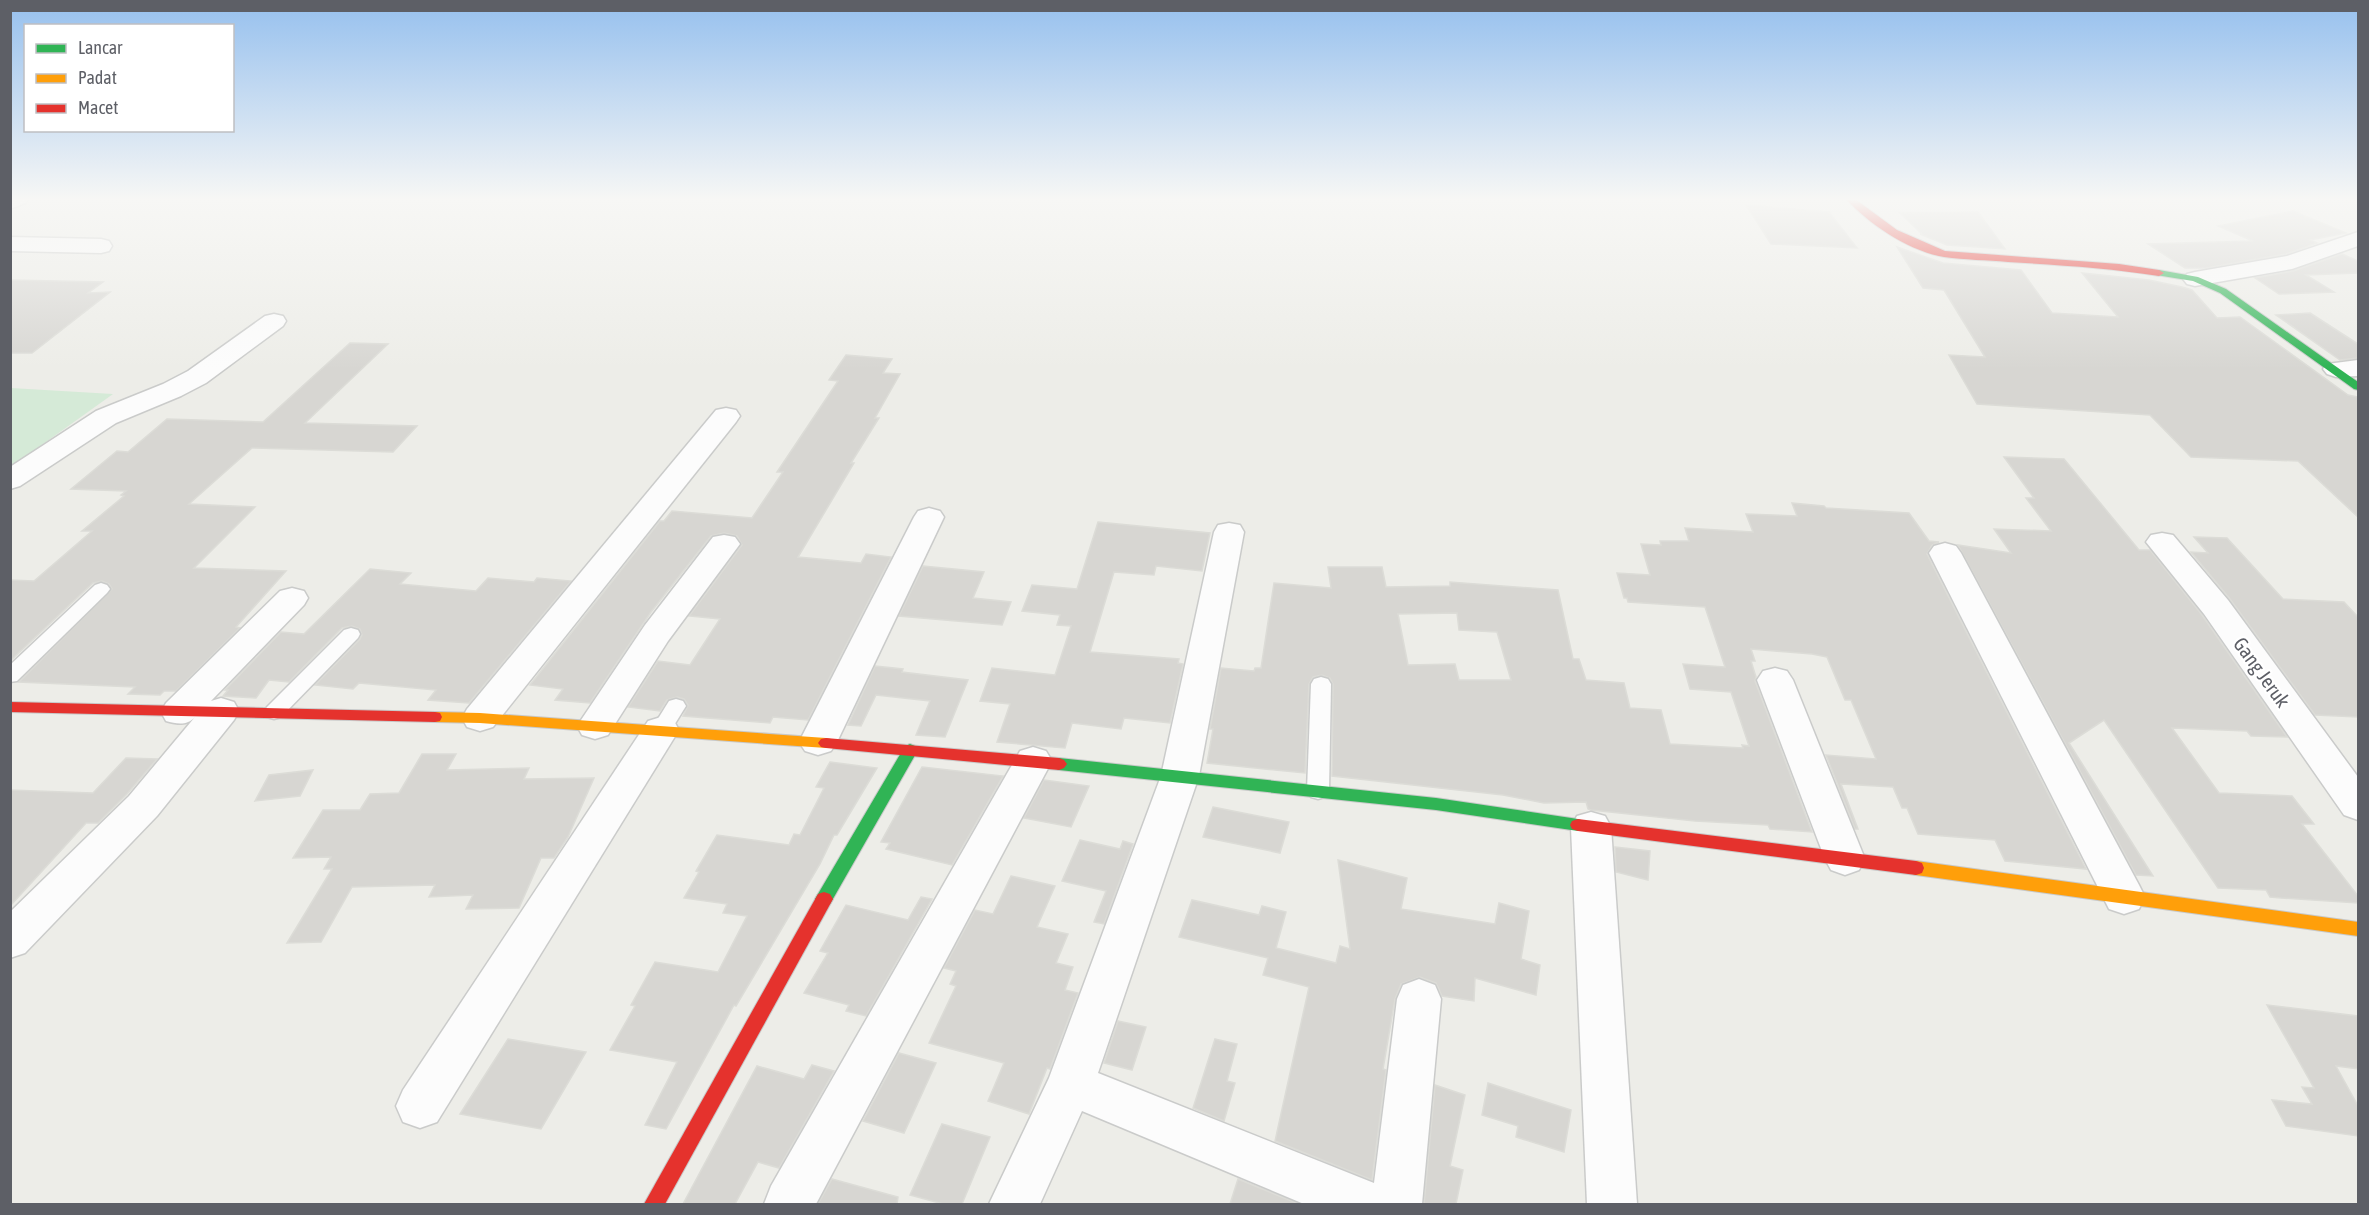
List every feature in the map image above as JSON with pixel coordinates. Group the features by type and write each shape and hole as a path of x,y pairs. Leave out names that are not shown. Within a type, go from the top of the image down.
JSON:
{"street":[{"path":"1967,256 2119,267 2194,279 2223,291 2347,369 2358,387"},
{"path":"2194,279 2292,262 2310,256"},
{"path":"10,480 106,417 172,390 197,377 274,321"},
{"path":"480,718 726,416"},
{"path":"818,742 929,517"},
{"path":"1014,1204 1071,1084 1180,776 1229,532"},
{"name":"Gang Jeruk","path":"2162,542 2216,607 2358,804"},
{"path":"595,726 644,649 693,580 724,544"},
{"path":"1945,553 2124,897"},
{"path":"178,712 292,598"},
{"path":"1775,680 1845,860"},
{"path":"10,706 480,718 595,726 669,718 818,742 1033,761 1436,804 1591,827 2358,929"},
{"path":"10,940 143,806 221,711"},
{"path":"420,1106 669,718"},
{"path":"654,1204 772,990 910,750"},
{"path":"789,1204 1033,761"},
{"path":"1591,827 1612,1204"},
{"path":"1397,1204 1419,999"},
{"path":"1071,1084 1363,1204"}],"lane":[{"path":"10,676 101,589"},
{"path":"274,712 351,634"},
{"path":"1317,791 1321,684"}],"green space":[{"path":"11,388 113,394 11,467"}],"building":[{"path":"1903,256 1922,256 1943,263 2021,270 2052,313 2118,317 2082,273 2149,280 2192,290 2217,318 2240,317 2348,395 2358,397 2358,517 2298,461 2191,457 2150,415 1977,404 1949,355 1985,357 1944,290 1923,288"},
{"path":"2166,256 2276,256 2206,268 2185,268"},
{"path":"2337,256 2346,256 2358,261 2358,273 2306,275 2334,292 2279,294 2255,278 2293,271"},
{"path":"10,280 103,282 88,293 110,292 32,353 10,353"},
{"path":"2310,313 2358,344 2358,358 2340,360 2276,315"},
{"path":"350,343 388,344 305,423 417,426 393,452 252,448 189,504 255,507 194,568 286,571 236,627 240,628 176,691 164,691 160,695 128,694 135,687 19,682 112,589 109,584 102,581 93,583 10,661 10,580 34,581 92,531 82,531 124,496 121,495 126,491 71,489 117,451 128,452 167,419 263,422"},
{"path":"846,355 892,359 883,373 900,374 875,418 879,418 851,463 854,463 798,557 861,563 866,554 891,557 808,720 773,717 770,723 683,716 688,705 684,699 677,697 667,700 660,711 628,707 658,661 690,665 720,619 689,616 742,545 737,536 724,533 711,536 651,612 590,703 555,700 563,689 530,685 660,521 664,521 672,511 752,518 783,472 777,472 838,381 829,380"},
{"path":"2004,457 2064,459 2139,550 2150,550 2202,615 2287,737 2251,736 2247,731 2172,728 2219,793 2292,796 2314,824 2302,824 2358,896 2358,903 2270,897 2266,890 2218,888 2104,720 2069,743 2153,876 2136,875 1958,545 2011,553 1994,529 2051,531 2026,498 2034,498"},
{"path":"1792,503 1826,508 1909,513 1929,541 1939,542 1932,545 1927,554 2086,869 2005,861 1995,840 1918,834 1907,808 1902,808 1893,787 1841,784 1858,829 1855,829 1826,755 1876,759 1851,700 1845,700 1827,657 1812,654 1751,649 1755,661 1751,661 1755,681 1812,832 1770,829 1768,825 1695,821 1591,810 1588,809 1586,802 1544,803 1503,795 1332,776 1333,684 1330,678 1322,675 1313,677 1309,684 1305,773 1207,763 1213,729 1210,729 1221,668 1254,671 1255,668 1261,668 1274,583 1331,588 1328,567 1382,567 1386,587 1450,586 1450,582 1558,590 1573,659 1579,659 1586,680 1624,683 1630,708 1661,710 1670,744 1743,748 1742,745 1749,746 1731,692 1690,689 1683,664 1725,667 1705,607 1628,602 1627,598 1624,598 1617,573 1650,575 1641,544 1661,545 1660,541 1689,541 1685,528 1753,532 1746,514 1797,516","holes":["1457,613 1459,630 1497,632 1511,680 1459,680 1455,664 1408,665 1398,614"]},
{"path":"1098,522 1210,533 1202,571 1156,566 1154,575 1114,572 1090,652 1179,659 1178,663 1183,664 1170,723 1124,718 1121,729 1072,723 1065,748 997,742 1010,704 980,701 992,668 1055,675 1071,626 1057,625 1060,615 1022,611 1032,585 1077,589"},
{"path":"2194,537 2227,538 2283,599 2344,602 2358,617 2358,717 2315,715 2230,599 2191,552 2208,553"},
{"path":"923,566 984,572 973,598 1011,602 1002,625 899,616"},
{"path":"370,569 411,573 400,584 476,591 488,578 534,582 537,578 571,581 469,703 428,700 436,690 359,683 353,689 315,685 360,639 362,635 360,629 352,626 342,628 289,682 269,680 256,698 223,696 228,690 225,690 281,632 304,634"},
{"path":"875,666 903,669 902,672 968,680 945,737 916,735 930,701 876,695 861,726 848,725"},
{"path":"422,754 456,754 447,770 529,768 524,779 594,778 568,837 554,858 541,858 519,908 466,909 473,895 429,897 435,885 352,887 321,942 287,943 332,869 324,869 331,857 293,858 323,810 360,810 370,794 399,793"},
{"path":"126,758 157,759 98,823 86,823 10,906 10,790 93,793"},
{"path":"830,762 877,768 837,835 834,835 820,864 736,1006 734,1005 666,1129 645,1125 677,1062 610,1050 635,1006 631,1005 655,962 718,972 747,916 723,913 727,904 684,898 699,872 696,871 717,835 789,845 794,834 800,835 824,788 816,787"},
{"path":"922,767 1003,776 952,865 886,849 890,843 881,842"},
{"path":"313,770 300,796 255,801 269,775"},
{"path":"1044,780 1089,786 1071,827 1024,818"},
{"path":"1213,807 1289,822 1280,853 1203,837"},
{"path":"1080,840 1120,849 1123,841 1133,844 1104,924 1094,922 1106,891 1062,881"},
{"path":"1615,847 1650,851 1648,880 1616,872"},
{"path":"1338,860 1407,878 1401,909 1495,924 1499,903 1529,911 1521,959 1540,965 1536,995 1475,978 1474,1001 1442,996 1436,983 1420,977 1401,984 1395,999 1383,1069 1386,1070 1372,1180 1275,1141 1309,987 1263,975 1268,958 1179,937 1192,900 1259,915 1262,906 1286,912 1276,948 1336,963 1340,946 1350,949"},
{"path":"1011,876 1055,886 1037,927 1068,934 1056,963 1073,967 1065,990 1078,993 1050,1069 1047,1068 1029,1114 988,1101 1004,1063 929,1043 956,986 950,984 956,971 944,968 975,910 993,914"},
{"path":"921,897 932,899 866,1016 846,1011 849,1005 804,993 828,953 820,951 846,905 908,920"},
{"path":"2267,1005 2358,1016 2358,1069 2336,1066 2358,1106 2358,1136 2286,1126 2272,1100 2312,1104 2302,1087 2314,1088"},
{"path":"1118,1021 1146,1027 1132,1070 1104,1063"},
{"path":"508,1039 586,1052 541,1129 460,1114"},
{"path":"1215,1039 1237,1044 1227,1081 1235,1083 1224,1121 1193,1108"},
{"path":"899,1053 936,1063 904,1133 863,1121"},
{"path":"812,1065 834,1071 779,1168 758,1162 735,1204 683,1204 757,1066 804,1079"},
{"path":"1488,1083 1571,1110 1564,1152 1516,1137 1518,1126 1482,1115"},
{"path":"1435,1085 1465,1095 1450,1166 1463,1170 1456,1204 1424,1204"},
{"path":"942,1124 990,1137 962,1204 943,1204 910,1195"},
{"path":"832,1179 898,1197 897,1204 818,1204"},
{"path":"1238,1179 1299,1204 1230,1204"}],"traffic: fast":[{"path":"2159,273 2195,279 2223,291 2358,387"},
{"path":"824,899 910,750"},
{"path":"1059,764 1436,804 1578,825"}],"traffic: slow":[{"path":"435,717 480,718 826,743"},
{"path":"1916,868 2358,929"}],"traffic: jam":[{"path":"1967,256 2119,267 2159,273"},
{"path":"10,707 435,717"},
{"path":"826,743 1059,764"},
{"path":"1578,825 1916,868"},
{"path":"654,1204 824,899"}]}
